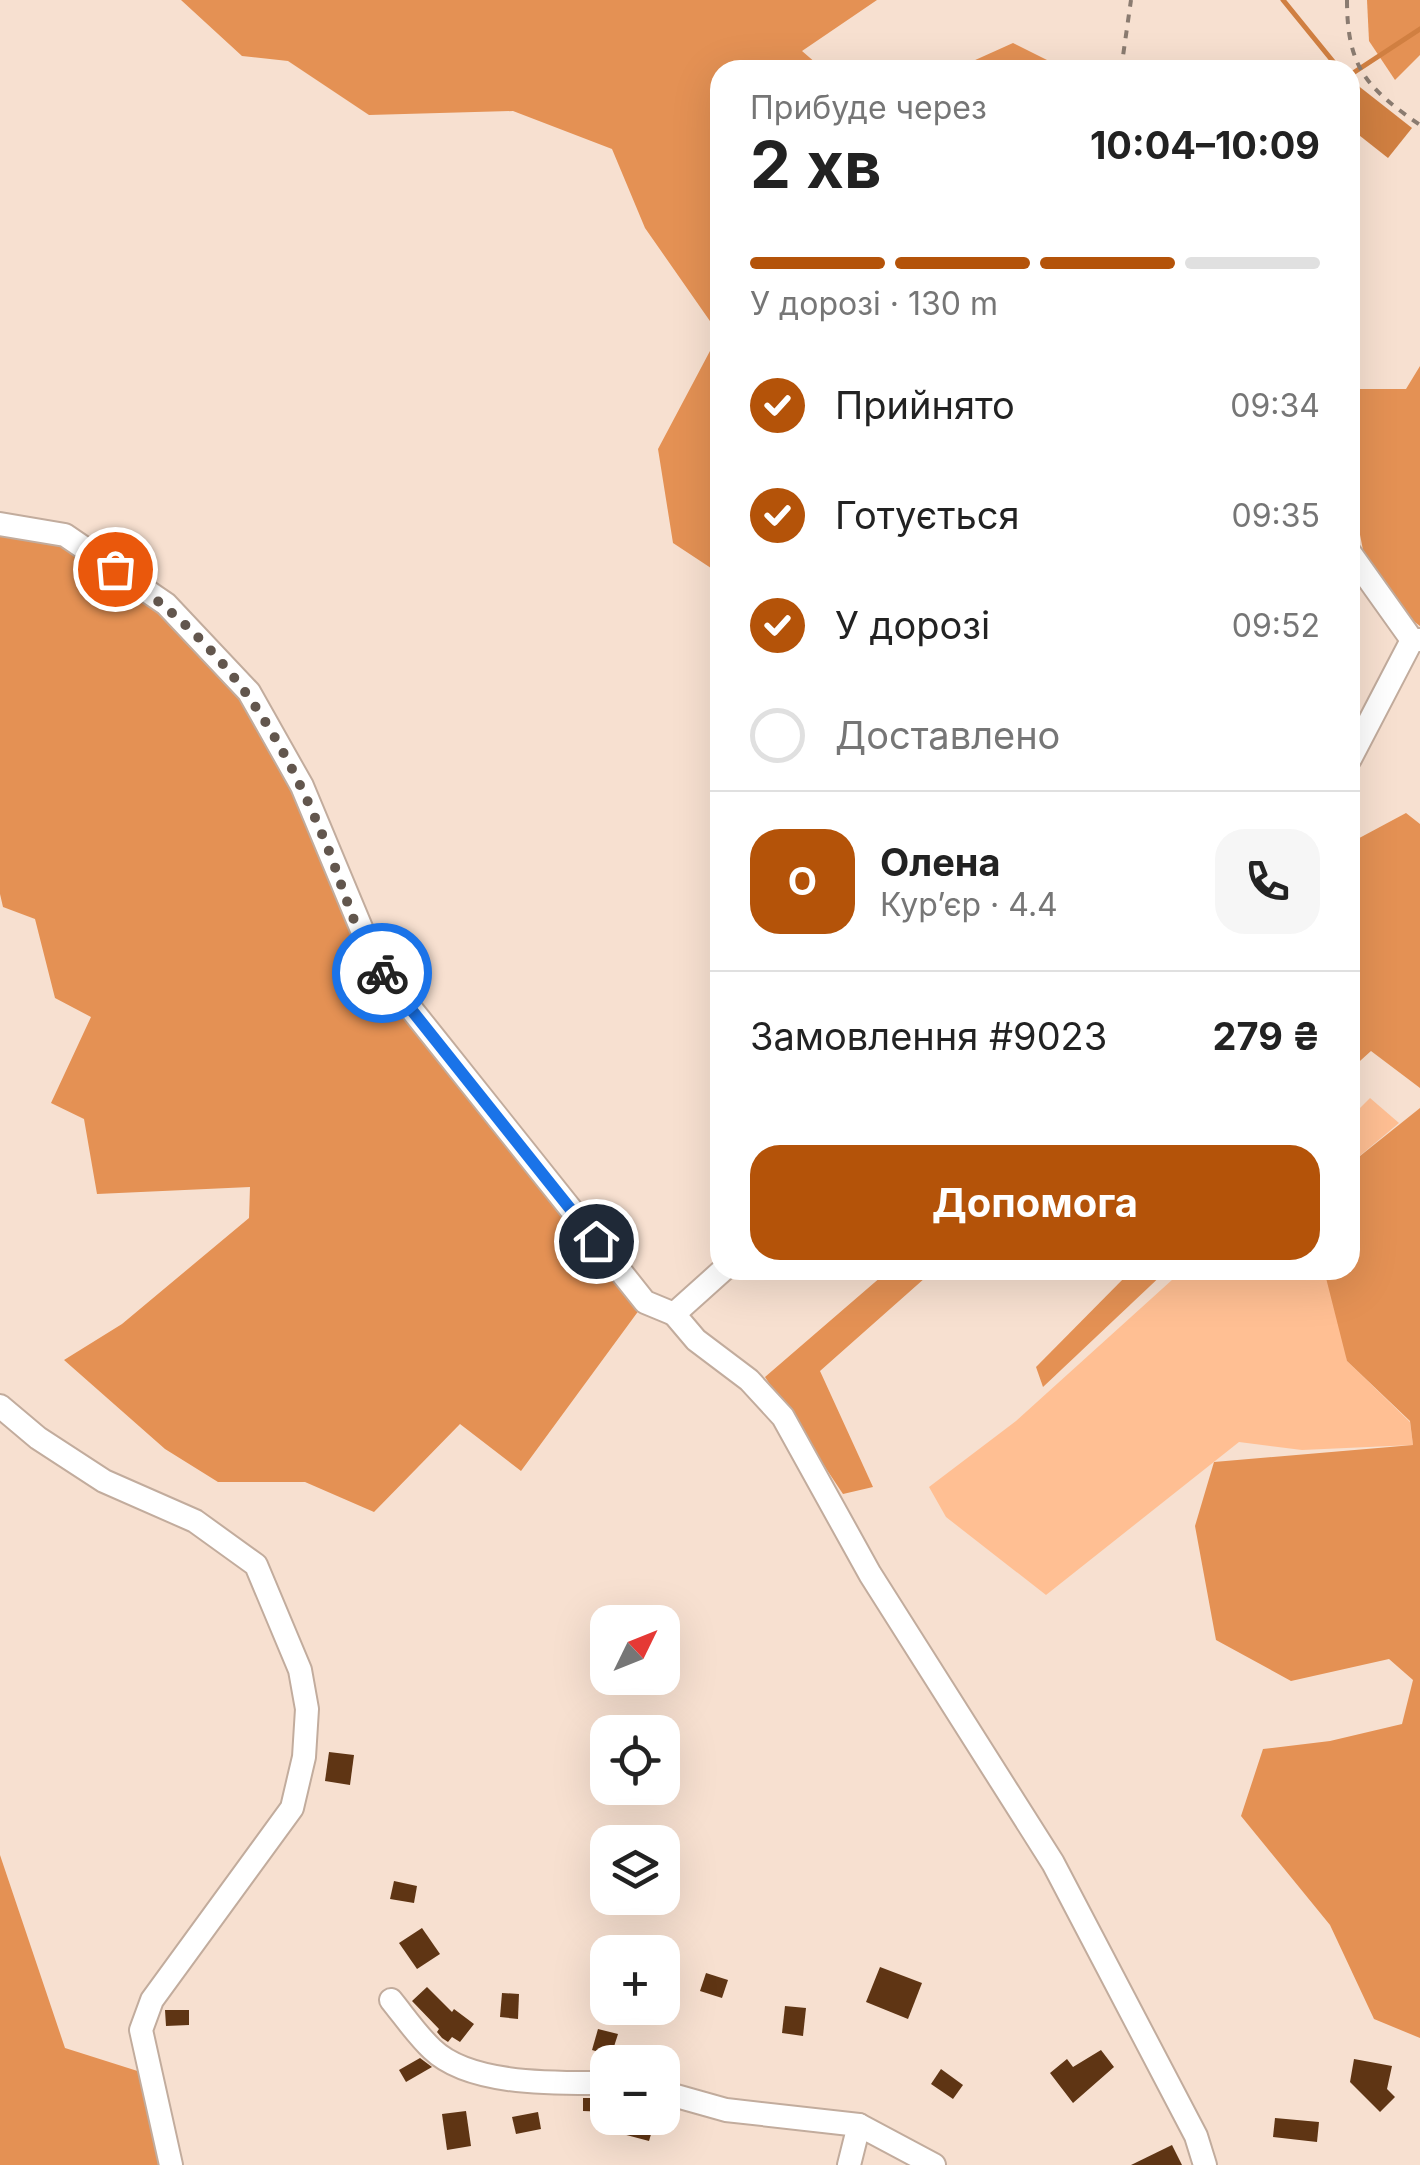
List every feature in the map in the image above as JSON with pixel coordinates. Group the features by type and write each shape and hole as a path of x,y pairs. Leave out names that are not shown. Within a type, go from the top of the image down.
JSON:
{"street":[{"path":"0,524 65,534 166,604 250,692 302,786 376,966 646,1302 674,1314 696,1340 748,1380 783,1417 870,1574 1053,1863 1196,2136 1205,2165"},
{"path":"1360,566 1416,640 1360,741"},
{"path":"674,1314 712,1280"},
{"path":"0,1406 38,1438 104,1482 196,1521 256,1566 300,1670 307,1709 304,1757 292,1808 152,2000 141,2030 170,2165"},
{"path":"391,2000 434,2051 464,2070 540,2082 590,2083"},
{"path":"680,2097 726,2110 859,2125 925,2164"},
{"path":"849,2165 859,2125"}],"path":[{"path":"1122,60 1131,0"},
{"path":"1347,0 1355,60"},
{"path":"1360,71 1364,80 1420,124"}],"shaded area":[{"path":"181,0 877,0 802,51 812,60 710,60 710,321 645,228 612,149 513,111 369,115 288,61 242,56"},
{"path":"1367,0 1420,0 1420,55 1395,80 1369,41"},
{"path":"1013,43 1047,60 975,60"},
{"path":"1360,87 1412,128 1388,158 1360,136"},
{"path":"710,351 710,567 673,543 658,449"},
{"path":"1420,366 1420,626 1408,617 1363,550 1360,535 1360,389 1406,389"},
{"path":"0,524 65,535 166,604 249,692 377,966 645,1302 521,1471 460,1424 374,1512 305,1482 218,1482 165,1449 64,1360 122,1324 249,1218 250,1187 97,1194 84,1119 51,1103 91,1017 55,998 35,919 3,907 0,894"},
{"path":"1406,813 1420,824 1420,1088 1371,1051 1360,1061 1360,838"},
{"path":"1370,1098 1399,1123 1360,1156 1360,1108"},
{"path":"1420,1108 1420,2038 1374,2019 1330,1925 1241,1816 1263,1749 1330,1741 1402,1724 1413,1680 1389,1659 1291,1681 1216,1640 1195,1526 1214,1462 1413,1445 1410,1421 1347,1361 1327,1280 1360,1280 1360,1156"},
{"path":"877,1280 923,1280 820,1371 873,1487 843,1494 765,1377"},
{"path":"1122,1280 1156,1280 1043,1387 1036,1367"},
{"path":"1172,1280 1336,1280 1347,1361 1410,1422 1413,1445 1302,1450 1239,1442 1046,1595 946,1517 929,1487 1016,1421"},
{"path":"0,1855 65,2048 147,2074 158,2165 0,2165"}],"building":[{"path":"329,1752 354,1755 350,1785 325,1781"},
{"path":"394,1881 417,1886 414,1903 390,1899"},
{"path":"422,1928 440,1954 417,1969 399,1943"},
{"path":"880,1967 922,1983 908,2019 866,2002"},
{"path":"706,1973 728,1980 722,1998 700,1991"},
{"path":"427,1987 452,2012 454,2009 474,2024 460,2042 452,2037 448,2042 442,2038 439,2029 412,2001"},
{"path":"502,1993 519,1994 518,2019 500,2017"},
{"path":"785,2006 806,2008 803,2036 782,2033"},
{"path":"165,2010 189,2010 189,2025 166,2026"},
{"path":"598,2029 618,2034 614,2045 593,2045"},
{"path":"1101,2050 1114,2067 1073,2103 1050,2073 1067,2059 1073,2067"},
{"path":"420,2058 432,2067 406,2082 399,2070"},
{"path":"1354,2059 1392,2066 1387,2089 1395,2097 1380,2112 1350,2082"},
{"path":"941,2069 963,2085 953,2099 931,2084"},
{"path":"583,2098 590,2098 590,2111 583,2111"},
{"path":"466,2111 471,2146 447,2150 442,2114"},
{"path":"538,2112 541,2129 516,2134 512,2117"},
{"path":"1275,2118 1319,2122 1317,2142 1273,2137"},
{"path":"626,2135 651,2135 649,2141"},
{"path":"1172,2145 1182,2165 1131,2165"}],"waterway":[{"path":"1283,0 1332,60"},
{"path":"1360,68 1420,29"}],"way so far":[{"path":"115,569 166,604 250,692 302,786 382,973"}],"route":[{"path":"382,973 596,1241"}]}
